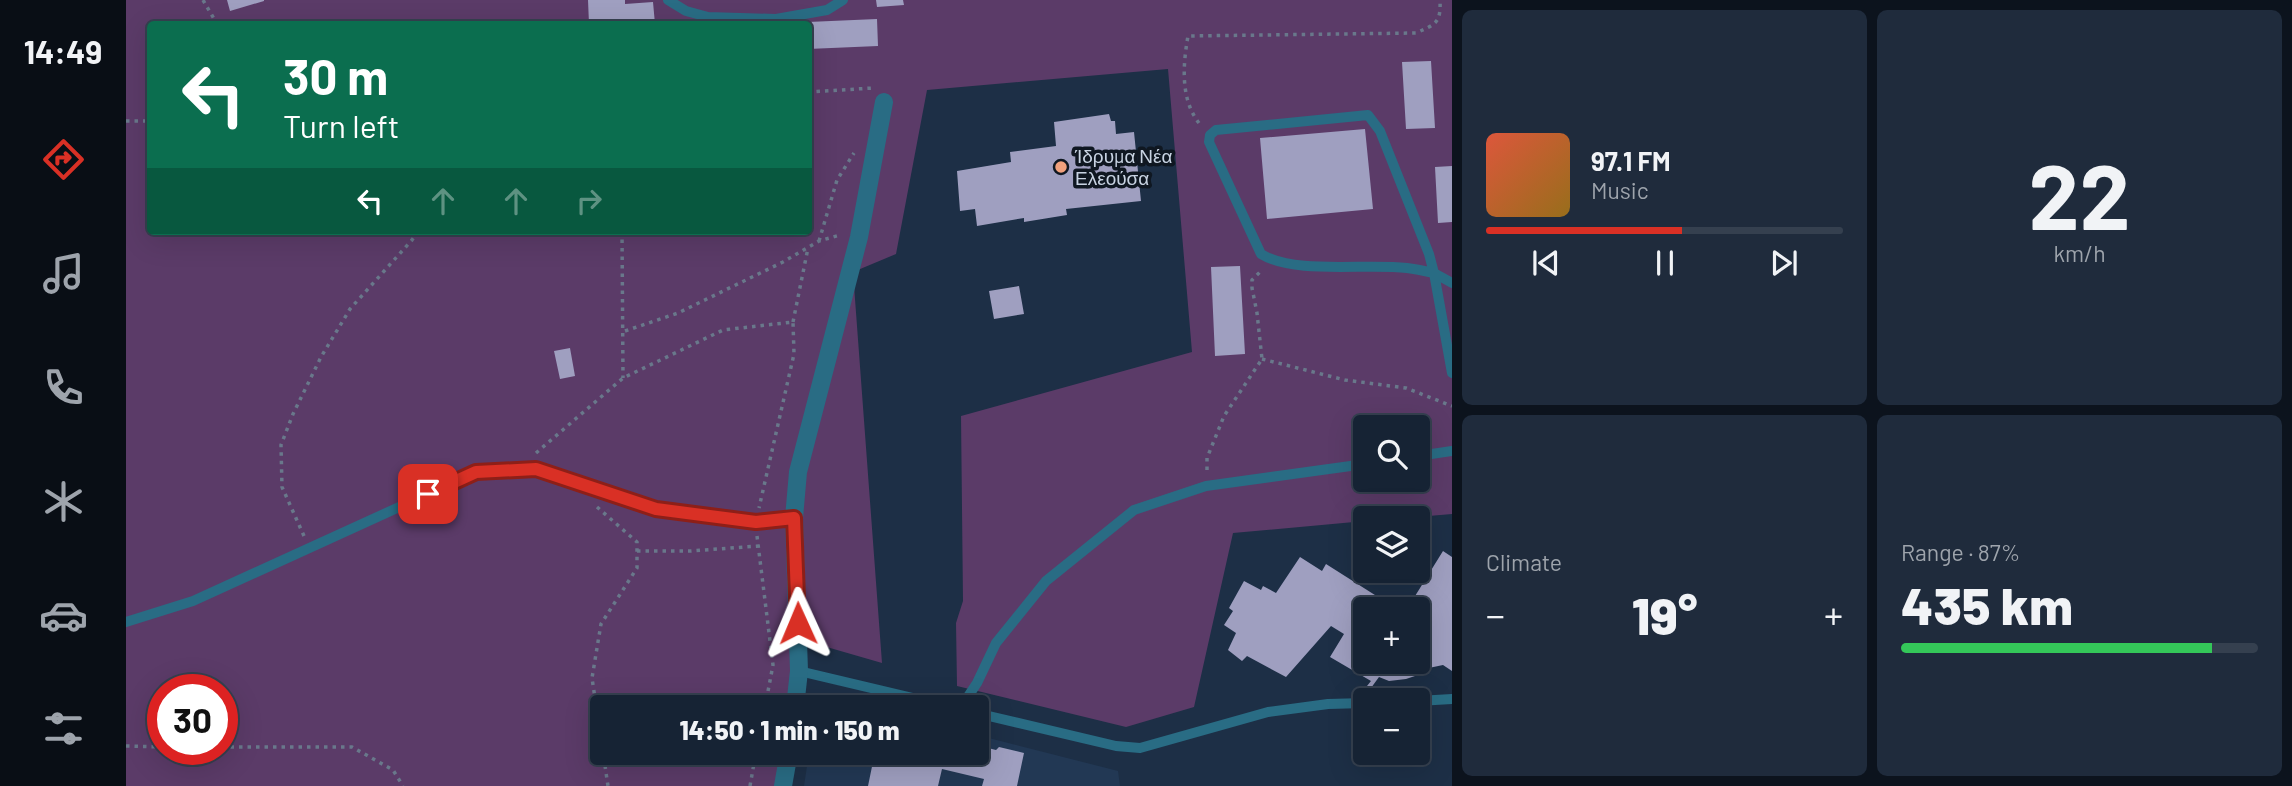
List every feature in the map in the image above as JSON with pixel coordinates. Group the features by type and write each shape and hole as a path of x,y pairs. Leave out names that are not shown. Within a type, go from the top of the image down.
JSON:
{"street":[{"path":"796,695 799,671 794,518 798,472 859,237 884,102"},
{"path":"783,786 787,765"}],"lane":[{"path":"668,0 686,11 708,17 776,19 827,10 843,0"},
{"path":"1452,283 1434,273 1406,268 1292,264 1270,260 1261,254 1255,243 1209,142 1210,135 1216,130 1368,115 1380,131 1429,254 1434,273 1452,373"},
{"path":"1430,454 1452,451"},
{"path":"969,695 996,643 1046,581 1134,510 1206,486 1353,466"},
{"path":"126,622 193,601 476,472 536,469 656,509 756,522 794,518"},
{"path":"799,671 900,695"},
{"path":"1430,700 1452,699"},
{"path":"989,716 1115,746 1140,748 1268,712 1353,703"}],"path":[{"path":"203,0 215,21"},
{"path":"1210,135 1192,113 1187,95 1183,66 1188,36 1416,33 1434,25 1440,14 1440,0"},
{"path":"812,92 874,88 884,102"},
{"path":"126,121 147,121"},
{"path":"819,241 837,180 858,147"},
{"path":"625,331 678,313 819,241 845,233 859,237"},
{"path":"309,549 282,486 281,445 321,357 350,309 415,235"},
{"path":"622,235 625,331 623,378"},
{"path":"767,695 773,666 756,522 794,354 793,322 808,247"},
{"path":"1206,486 1208,458 1224,416 1262,359 1252,280 1270,260"},
{"path":"514,468 623,378 723,330 793,322"},
{"path":"1262,359 1345,380 1406,388 1452,406"},
{"path":"589,501 637,542 637,568 601,624 592,678 608,786"},
{"path":"637,551 759,547"},
{"path":"126,746 147,747"},
{"path":"238,747 352,747 393,771 403,786"},
{"path":"750,786 754,765"}],"shaded area":[{"path":"126,0 1452,0 1452,514 1430,516 1430,506 1353,506 1353,522 1233,533 1194,707 1126,727 957,686 956,623 963,601 961,416 1192,352 1168,69 927,90 896,254 853,272 882,663 799,639 792,695 590,695 590,765 783,765 780,786 126,786"},
{"path":"989,738 1118,771 1120,786 804,786 807,765 989,765"}],"building":[{"path":"227,0 264,0 264,1 230,11"},
{"path":"588,0 625,0 625,4 653,2 655,21 589,21"},
{"path":"876,0 903,0 904,5 877,7"},
{"path":"877,19 878,46 812,49 812,22"},
{"path":"1431,61 1435,128 1406,129 1402,62"},
{"name":"Ίδρυμα Νέα Ελεούσα","path":"1109,114 1111,121 1115,121 1116,134 1134,132 1141,201 1066,209 1067,215 1024,222 1024,218 977,226 975,209 960,211 957,171 1011,162 1010,152 1056,146 1054,122"},
{"path":"1365,129 1373,209 1267,219 1260,138"},
{"path":"1452,166 1452,222 1438,223 1435,167"},
{"path":"1240,266 1245,354 1215,356 1211,267"},
{"path":"1019,286 1024,314 994,319 989,291"},
{"path":"570,348 575,376 560,379 554,351"},
{"path":"1443,551 1452,557 1452,671 1443,665 1430,668 1430,597 1414,597 1423,583 1430,583 1430,572"},
{"path":"1300,557 1322,571 1326,564 1378,597 1353,597 1353,670 1330,657 1344,634 1331,626 1286,677 1247,656 1242,661 1228,650 1236,633 1224,625 1233,611 1229,608 1244,581 1261,590 1263,586 1276,593"},
{"path":"1359,674 1419,674 1389,681 1379,677 1371,688 1367,686 1371,681"},
{"path":"999,747 1024,753 1017,786 982,786 984,779 942,769 938,786 868,786 872,765 989,765 989,748 996,750"}],"place":[{"name":"Ίδρυμα Νέα Ελεούσα","path":"1061,167"}],"route":[{"path":"428,494 476,472 536,469 656,509 756,522 794,518 798,623"}]}
